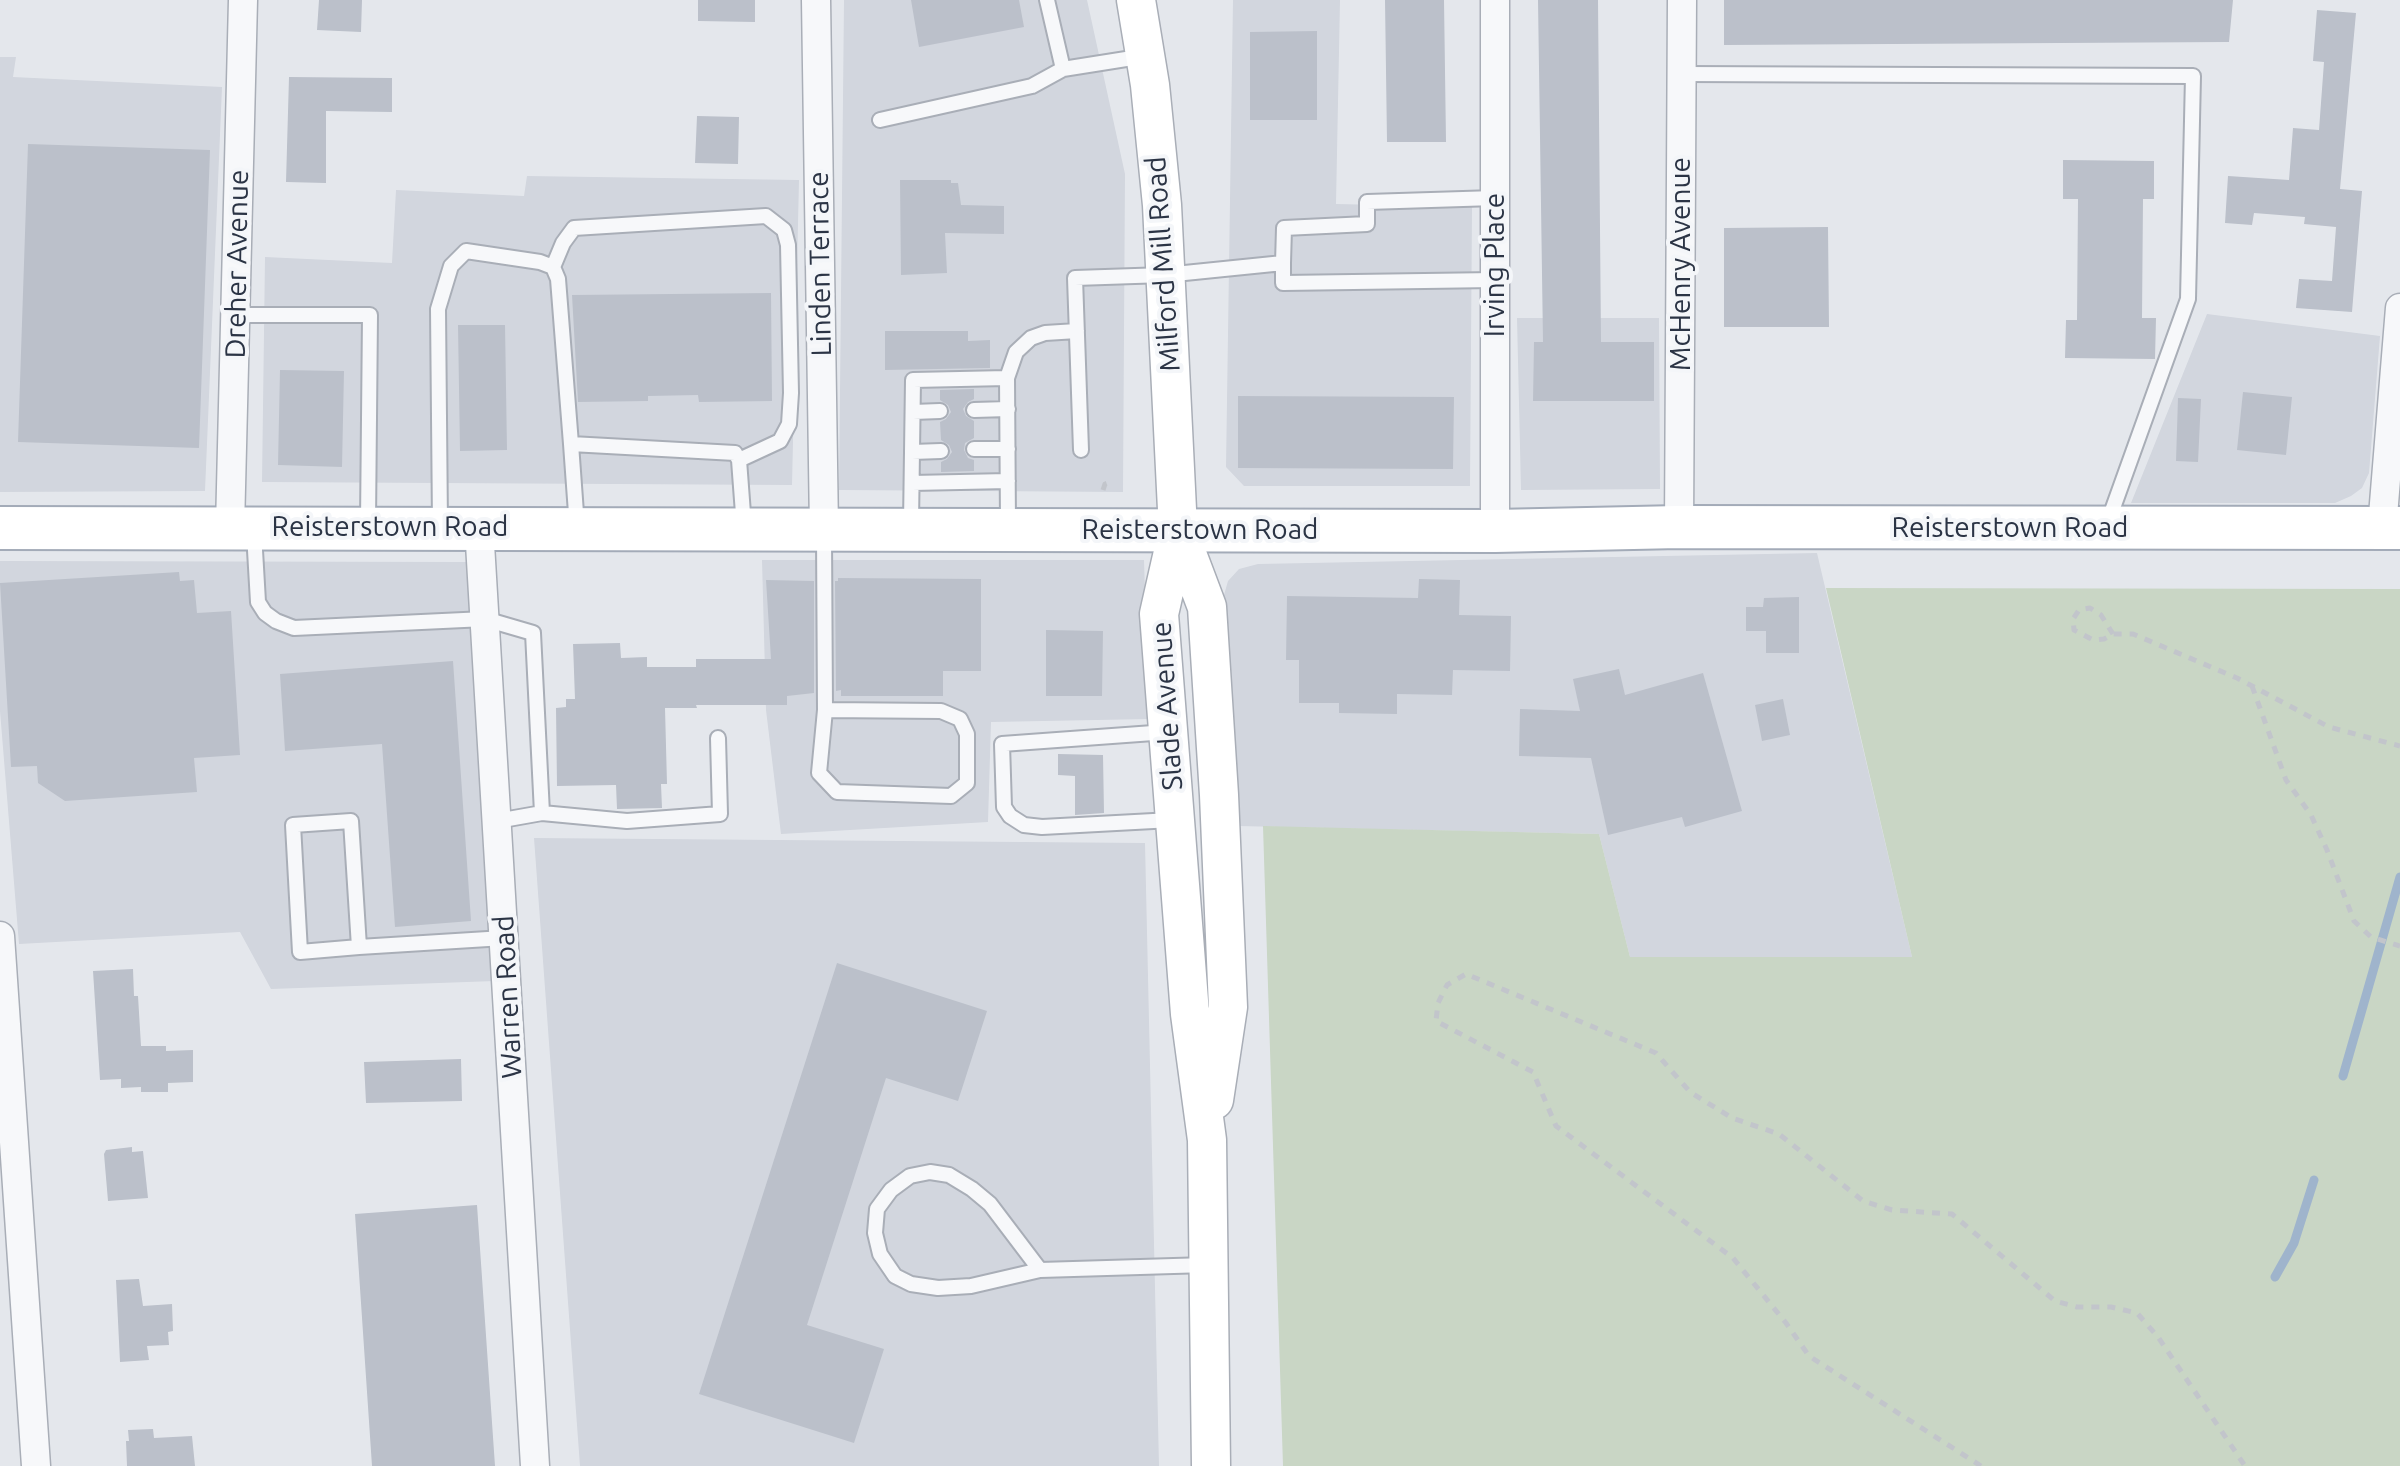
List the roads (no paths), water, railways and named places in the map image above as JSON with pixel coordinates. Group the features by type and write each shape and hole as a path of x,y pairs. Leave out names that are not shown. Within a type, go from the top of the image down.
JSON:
{"main road":[{"name":"Milford Mill Road","path":"1136,0 1150,84 1162,206 1178,530"},
{"name":"Reisterstown Road","path":"0,528 2391,528"},
{"name":"Slade Avenue","path":"1178,530 1159,614 1190,1014 1208,1140 1211,1466"},
{"name":"Slade Avenue","path":"1178,530 1207,607 1219,796 1228,1007 1208,1140"}],"street":[{"name":"Dreher Avenue","path":"242,528 235,315 244,0"},
{"name":"Linden Terrace","path":"816,0 824,529"},
{"name":"Irving Place","path":"1495,0 1496,531"},
{"name":"McHenry Avenue","path":"1679,527 1682,0"},
{"path":"2391,528 2400,308"},
{"name":"Warren Road","path":"460,527 485,619 536,1466"},
{"path":"0,936 36,1466"}],"lane":[{"path":"1047,0 1063,69"},
{"path":"880,120 1032,86 1063,69 1145,56"},
{"path":"1682,74 2193,76 2188,300 2106,528"},
{"path":"1495,280 1283,283 1282,262 1284,228 1368,224 1367,202 1496,198"},
{"path":"577,528 556,273 562,243 574,228 766,216 784,230 788,246 789,424 780,440 738,460"},
{"path":"460,527 438,309 452,266 466,251 540,262 556,273"},
{"path":"1081,450 1076,278 1165,275 1282,262"},
{"path":"235,315 370,315 368,528"},
{"path":"1008,529 1008,378 1016,352 1045,333 1077,331"},
{"path":"911,528 914,380 1008,378"},
{"path":"974,410 1008,409"},
{"path":"913,412 940,411"},
{"path":"571,444 735,453 744,528"},
{"path":"974,450 1008,449"},
{"path":"912,452 941,451"},
{"path":"912,483 1008,481"},
{"path":"242,528 258,602 276,621 294,628 485,619 533,633 542,813"},
{"path":"824,529 825,710 819,773 837,792 950,796 966,783 967,734 960,720 941,712 825,710"},
{"path":"1168,732 1002,744 1004,807 1024,825 1042,827 1175,820"},
{"path":"497,820 542,813 627,821 720,814 718,738"},
{"path":"360,947 351,822 292,824 300,952 504,938"},
{"path":"1040,1270 990,1204 948,1175 930,1172 910,1176 890,1190 877,1209 875,1233 880,1254 895,1276 911,1284 938,1288 971,1286 1040,1270 1208,1266"}],"waterway":[{"path":"2343,1076 2400,877"},
{"path":"2275,1277 2294,1243 2314,1180"}]}
